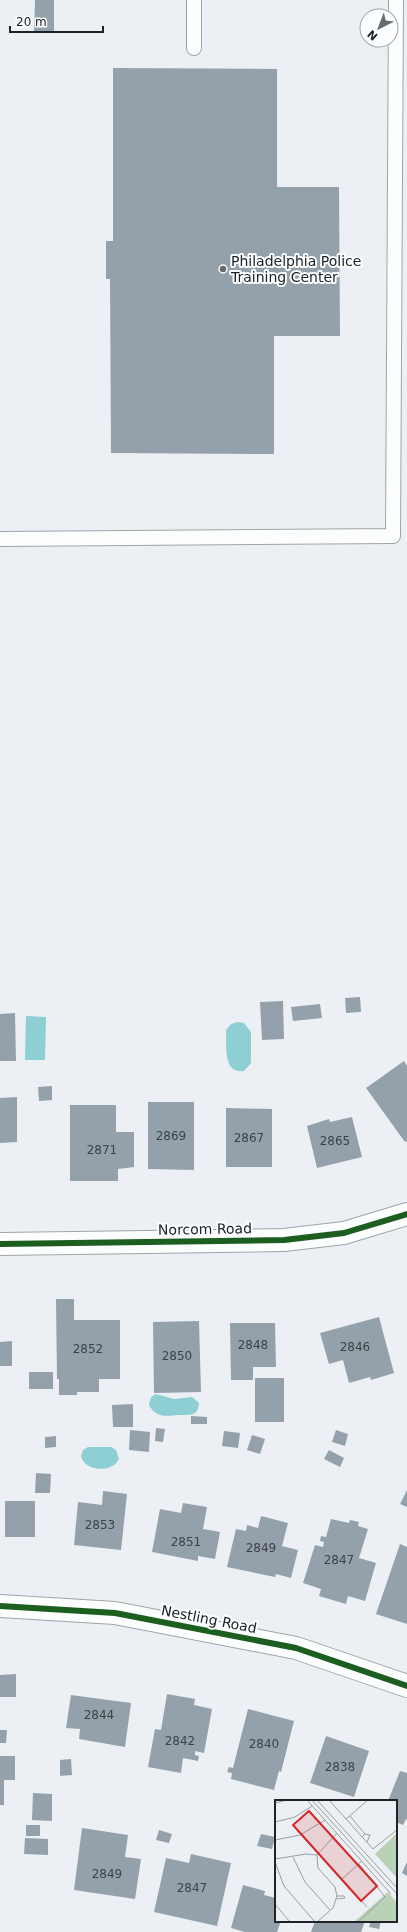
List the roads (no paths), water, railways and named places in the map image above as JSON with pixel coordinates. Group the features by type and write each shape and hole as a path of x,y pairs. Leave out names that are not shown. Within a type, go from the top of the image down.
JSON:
{"street":[{"name":"Norcom Road","path":"0,1244 284,1240 344,1233 407,1214"},
{"name":"Nestling Road","path":"0,1606 115,1613 288,1646 407,1686"}],"lane":[{"path":"194,0 194,48"},
{"path":"0,539 393,536 396,0"}],"water":[{"path":"26,1016 46,1017 45,1060 25,1060"},
{"path":"238,1022 244,1023 251,1032 251,1063 244,1071 237,1071 232,1068 227,1057 226,1050 226,1030 231,1024"},
{"path":"156,1394 174,1399 192,1397 199,1403 196,1413 191,1415 159,1415 152,1410 149,1405 151,1397"},
{"path":"88,1447 111,1447 116,1450 119,1459 116,1464 111,1467 99,1469 93,1468 83,1461 81,1456 83,1450"}],"place":[{"name":"Philadelphia Police Training Center","path":"223,269"}]}
